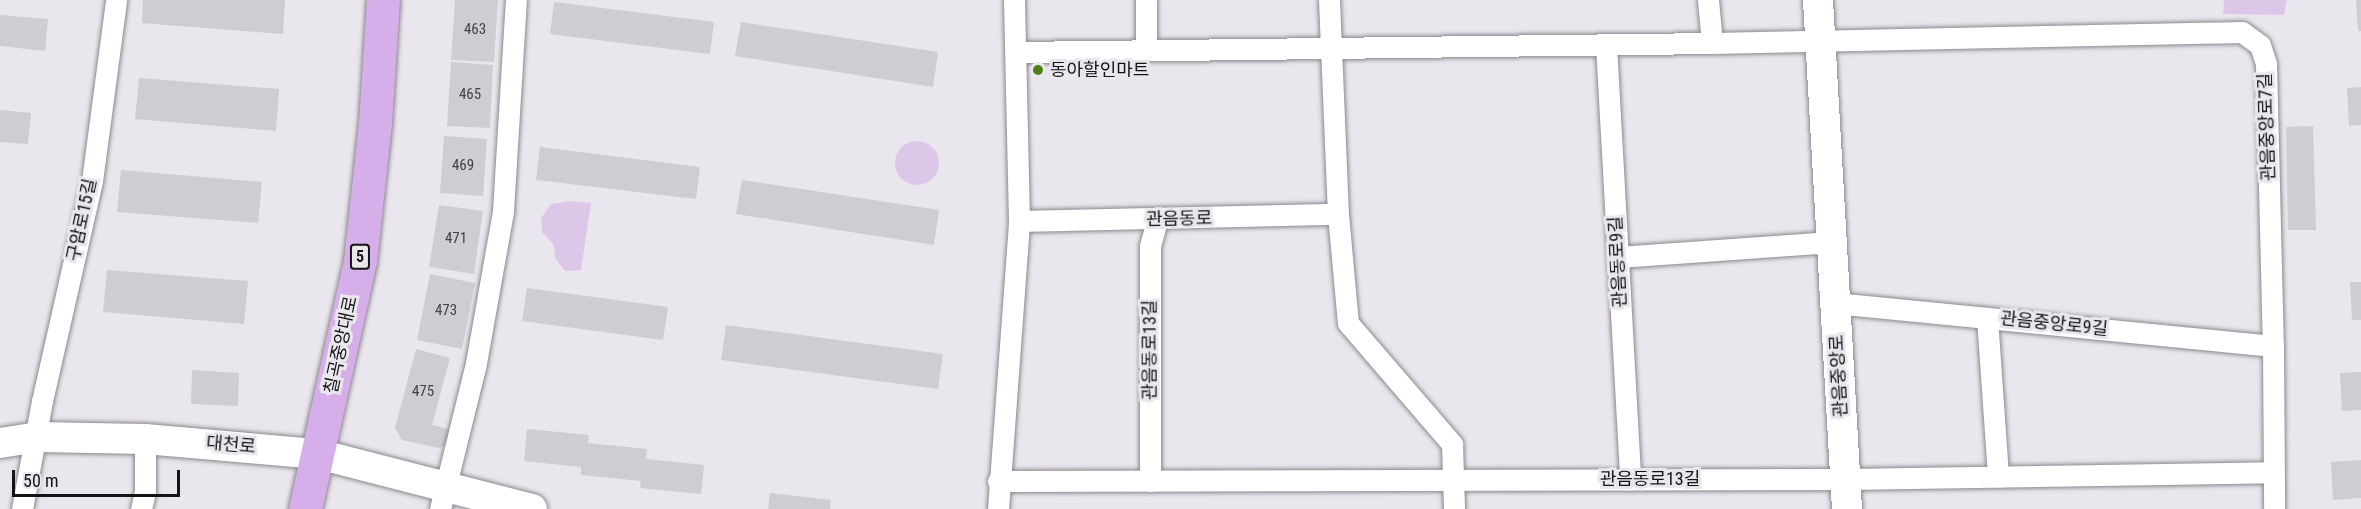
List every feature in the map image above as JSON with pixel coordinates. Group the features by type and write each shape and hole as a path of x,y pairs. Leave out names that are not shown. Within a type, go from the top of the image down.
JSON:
{"main road":[{"name":"칠곡중앙대로","path":"305,509 360,261 375,123 383,0"},
{"name":"관음중앙로","path":"1818,0 1847,509"},
{"name":"대천로","path":"0,443 37,437 145,439 318,454 442,498 531,509"}],"street":[{"name":"구암로15길","path":"37,437 42,401 92,181 116,0"},
{"path":"442,498 476,363 503,211 516,0"},
{"path":"998,509 998,481 1019,221 1014,0"},
{"path":"1146,0 1146,50"},
{"path":"1329,0 1338,214 1348,323 1452,444 1454,509"},
{"path":"1708,0 1712,43"},
{"name":"관음중앙로7길","path":"1821,41 2242,32 2260,45 2266,64 2273,346 2274,509"},
{"path":"1016,52 1821,41"},
{"name":"관음동로9길","path":"1606,45 1630,479"},
{"name":"관음동로","path":"1019,221 1156,220 1338,214"},
{"name":"관음동로13길","path":"1150,481 1150,246 1156,220"},
{"path":"1618,257 1831,242"},
{"name":"관음중앙로9길","path":"1835,303 2273,346"},
{"path":"1986,318 1998,477 2273,472"},
{"path":"22,509 37,437"},
{"path":"141,509 145,491 145,439"},
{"name":"관음동로13길","path":"998,481 1846,480 1998,477"}],"shaded area":[{"path":"2224,0 2287,0 2284,15 2223,14"},
{"path":"917,141 932,148 939,163 932,178 917,185 902,178 895,163 902,148"},
{"path":"572,201 591,203 581,270 565,271 555,258 554,245 542,232 541,218 551,204"}],"building":[{"path":"143,0 285,0 283,34 142,23"},
{"path":"455,0 498,0 494,62 451,60"},
{"path":"2356,0 2361,0 2361,31 2358,31"},
{"path":"554,2 714,22 710,54 550,34"},
{"path":"0,15 48,19 45,51 0,46"},
{"path":"741,22 938,52 933,87 735,56"},
{"path":"451,62 493,65 490,128 447,126"},
{"path":"139,78 279,89 276,131 135,119"},
{"path":"2361,87 2361,125 2349,126 2347,88"},
{"path":"0,110 31,113 28,144 0,142"},
{"path":"2313,126 2316,230 2288,230 2286,127"},
{"path":"444,136 487,139 483,196 440,193"},
{"path":"540,147 700,167 696,199 536,180"},
{"path":"121,170 262,182 258,223 117,212"},
{"path":"742,180 939,210 934,245 736,214"},
{"path":"439,205 483,211 474,274 429,267"},
{"path":"107,270 248,281 244,324 103,312"},
{"path":"430,274 475,283 462,349 417,340"},
{"path":"2350,282 2361,282 2361,320 2352,320"},
{"path":"527,288 668,307 663,340 522,321"},
{"path":"726,325 943,354 938,389 721,360"},
{"path":"416,349 450,358 432,425 453,430 449,443 439,448 402,440 395,428"},
{"path":"192,370 239,373 238,406 191,404"},
{"path":"2361,372 2361,410 2342,411 2340,373"},
{"path":"527,429 589,435 588,443 647,449 646,459 704,465 701,494 640,488 641,481 581,475 581,467 524,461"},
{"path":"2361,460 2361,498 2333,500 2331,462"},
{"path":"770,493 831,500 830,509 768,509"}],"place":[{"name":"동아할인마트","path":"1038,70"}]}
